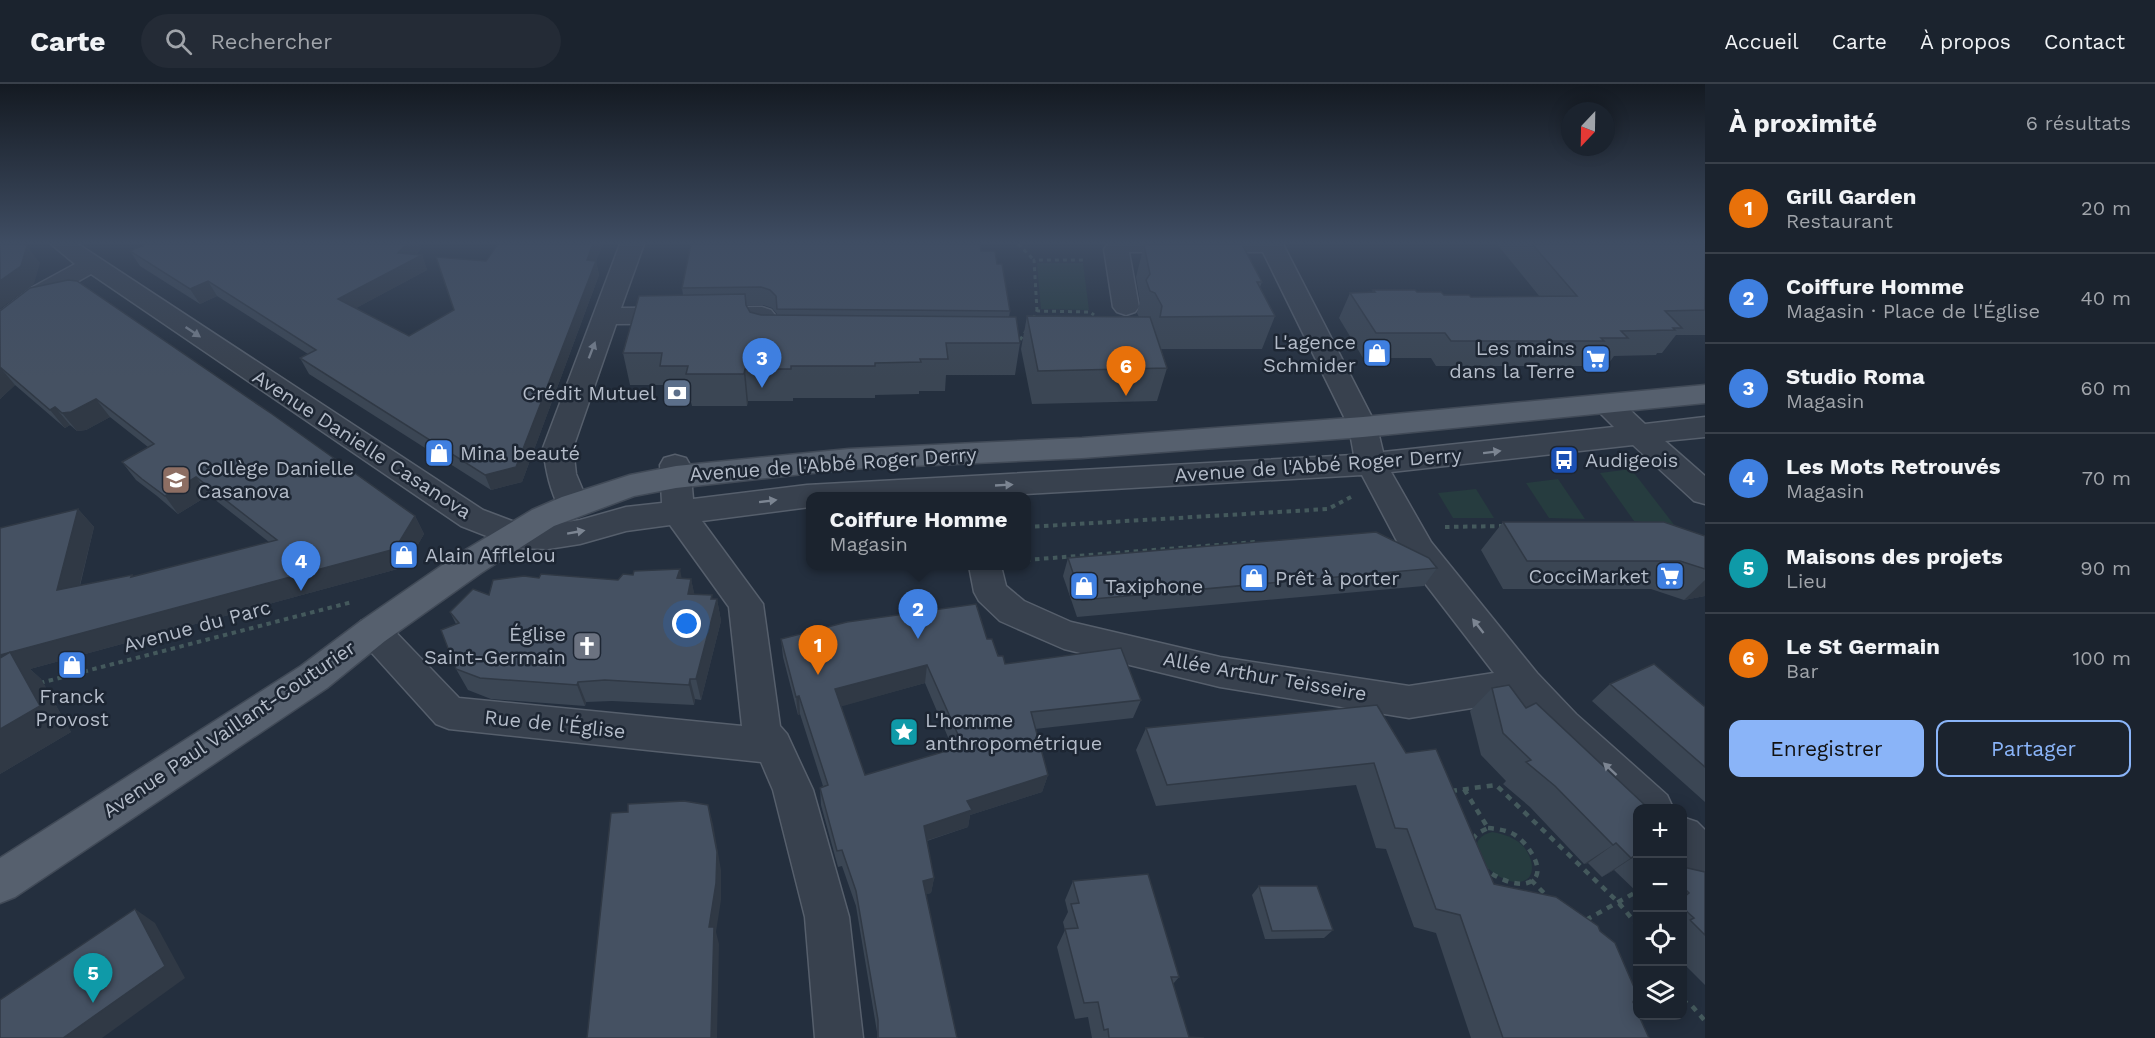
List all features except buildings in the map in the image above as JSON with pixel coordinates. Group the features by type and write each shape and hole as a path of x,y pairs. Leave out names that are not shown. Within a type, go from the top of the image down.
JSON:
{"main road":[{"name":"Avenue de l'Abbé Roger Derry","path":"518,536 543,518 573,505 676,471 849,459 1082,448 1363,427 1705,394"},
{"name":"Avenue Paul Vaillant-Couturier","path":"0,882 314,677 373,631 469,564 518,536"}],"street":[{"path":"0,325 44,289"},
{"name":"Avenue Danielle Casanova","path":"135,289 472,518 518,536"},
{"path":"573,505 561,474 558,448 615,289"},
{"path":"1123,289 1126,307"},
{"path":"1293,289 1363,427 1377,474 1419,551 1524,684 1563,726 1649,804"},
{"path":"605,316 762,315 764,337 810,337"},
{"path":"1605,404 1705,493"},
{"name":"Avenue de l'Abbé Roger Derry","path":"968,492 1377,474 1705,427"},
{"path":"676,471 678,512 746,604 762,731 773,746 793,790 827,917 839,1038"},
{"name":"Avenue de l'Abbé Roger Derry","path":"518,536 548,537 626,519 806,496"},
{"name":"Allée Arthur Teisseire","path":"986,570 991,592 1012,612 1064,635 1220,672 1409,702 1524,684"},
{"name":"Rue de l'Église","path":"373,631 449,713 773,746"},
{"path":"1687,840 1705,857"}],"path":[{"path":"1032,321 1037,311 1036,289"},
{"path":"1037,311 1090,312 1100,319"},
{"path":"1020,340 1026,331"},
{"path":"1031,527 1328,509 1367,488 1377,474"},
{"path":"1407,529 1507,526"},
{"path":"1031,560 1264,542"},
{"name":"Avenue du Parc","path":"33,686 361,599 373,631"},
{"path":"1450,791 1496,785 1618,902 1633,920"},
{"path":"1464,789 1488,828"},
{"path":"1488,828 1500,829 1526,844 1535,856 1538,868 1535,878 1527,884 1515,885 1501,881 1488,873 1478,862 1473,850 1473,839 1478,831 1488,828"},
{"path":"1531,880 1554,903"},
{"path":"1577,925 1633,894"},
{"path":"1687,1003 1705,1021"}],"green space":[{"path":"1039,289 1086,289 1089,310 1041,309"},
{"path":"1631,469 1675,526 1634,521 1600,473"},
{"path":"1558,479 1585,519 1549,518 1526,483"},
{"path":"1476,489 1494,518 1453,518 1438,493"},
{"path":"1492,832 1512,838 1526,850 1532,868 1528,878 1515,882 1506,880 1496,875 1481,860 1477,851 1477,843 1482,837"}],"place":[{"name":"L'agence Schmider","path":"1377,353"},
{"name":"Les mains dans la Terre","path":"1596,359"},
{"name":"Studio Roma","path":"762,388"},
{"name":"Crédit Mutuel","path":"677,393"},
{"name":"Le St Germain","path":"1126,396"},
{"name":"Mina beauté","path":"439,453"},
{"name":"Audigeois","path":"1564,460"},
{"name":"Collège Danielle Casanova","path":"176,480"},
{"name":"Alain Afflelou","path":"404,555"},
{"name":"CocciMarket","path":"1670,576"},
{"name":"Prêt à porter","path":"1254,578"},
{"name":"Taxiphone","path":"1084,586"},
{"name":"Les Mots Retrouvés","path":"301,591"},
{"name":"Coiffure Homme","path":"918,639"},
{"name":"Église Saint-Germain","path":"587,646"},
{"name":"Franck Provost","path":"72,665"},
{"name":"Grill Garden","path":"818,675"},
{"name":"L'homme anthropométrique","path":"904,732"},
{"name":"Maisons des projets","path":"93,1003"}]}
